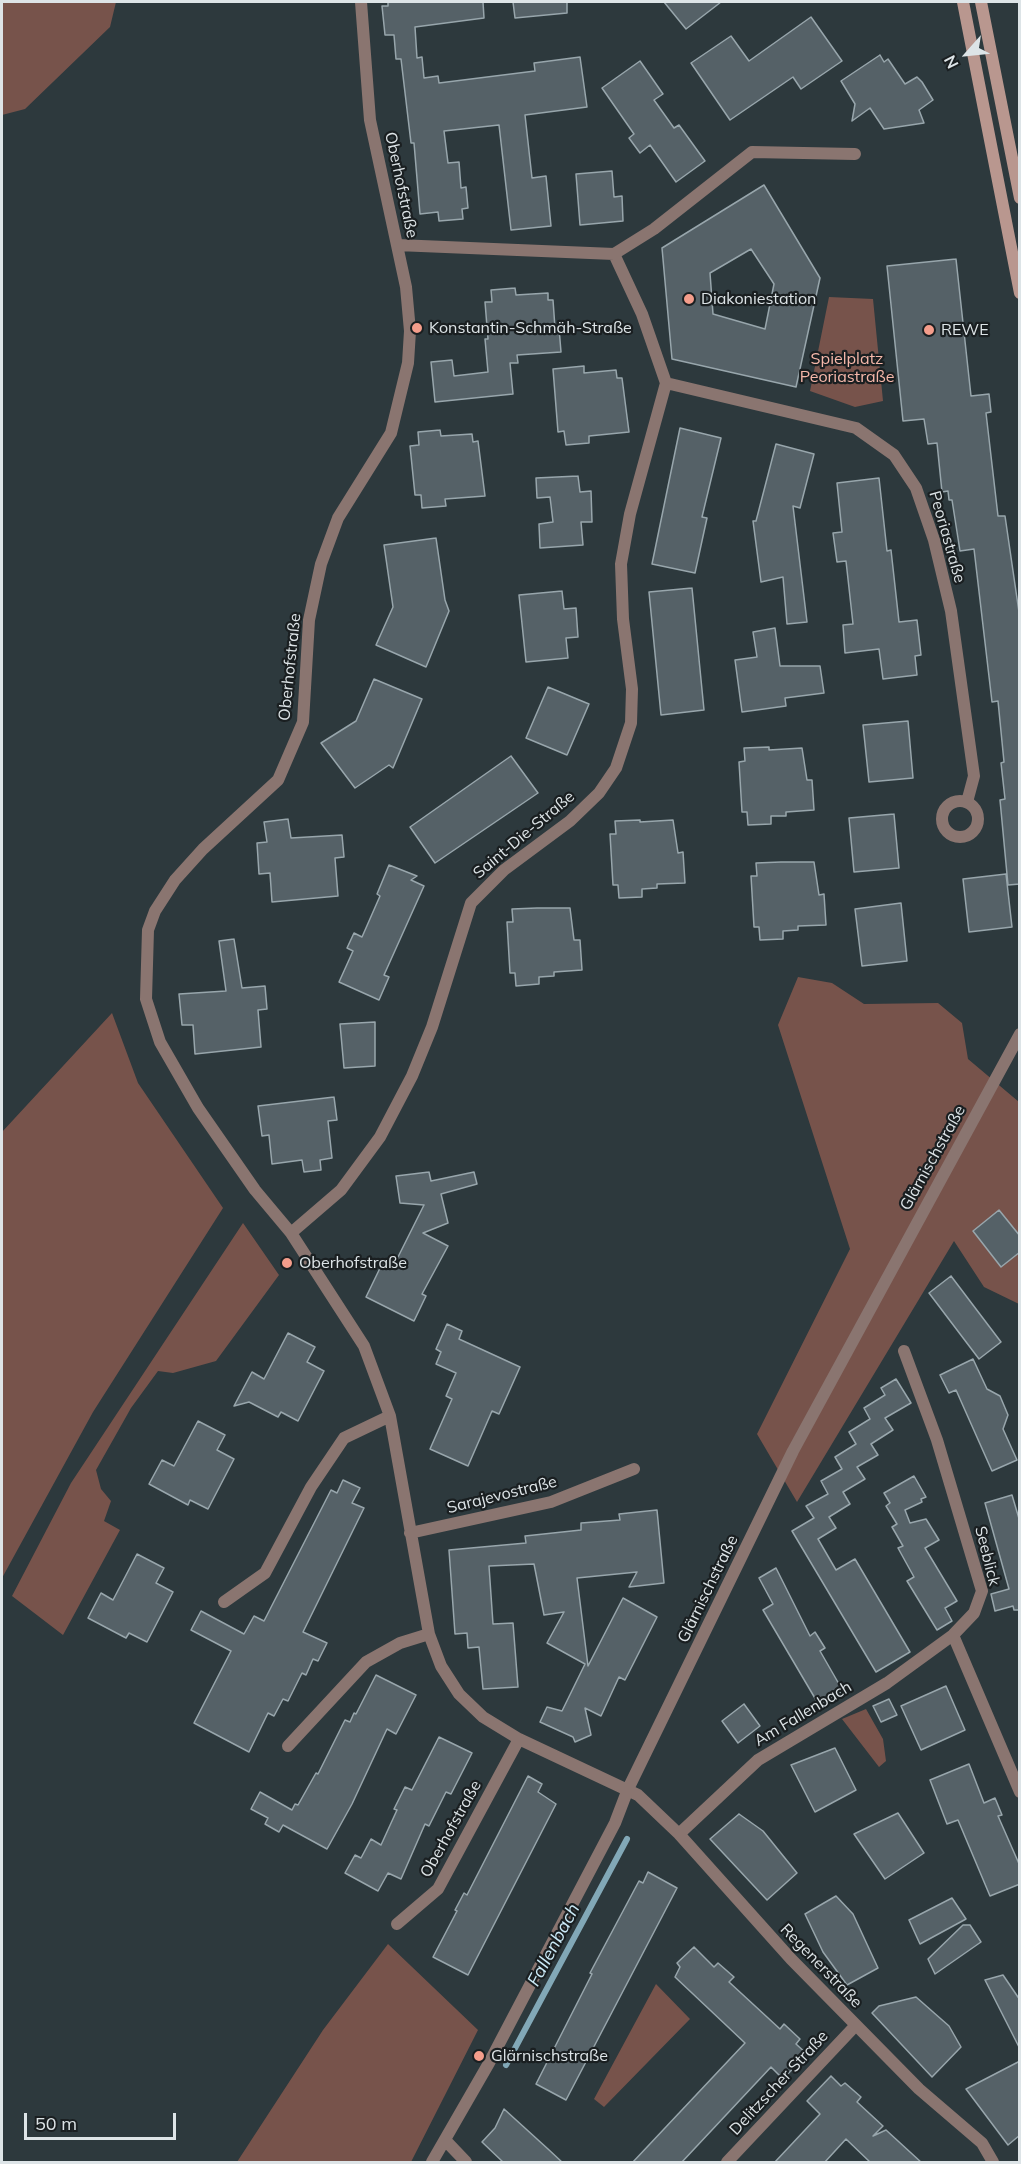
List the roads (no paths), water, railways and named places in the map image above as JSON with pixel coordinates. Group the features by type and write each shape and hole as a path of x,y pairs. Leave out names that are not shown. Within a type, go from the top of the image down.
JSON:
{"main road":[{"path":"963,2 1014,241 1020,293"},
{"path":"981,2 1020,198"}],"street":[{"name":"Oberhofstraße","path":"361,2 370,120 407,298 410,332 408,363 391,433 338,518 321,564 309,620 303,722 278,780 203,849 175,880 155,911 148,930 146,999 160,1042 221,1145 291,1233 364,1346 390,1416 429,1634 441,1666 459,1695 483,1717 519,1739 628,1789"},
{"path":"397,245 614,254 654,229 752,152 855,154"},
{"path":"614,254 642,314 666,383"},
{"name":"Saint-Die-Straße","path":"291,1233 341,1190 380,1137 412,1076 432,1027 471,903 504,870 570,821 599,793 616,768 631,723 632,689 623,619 621,564 630,514 666,383"},
{"name":"Peoriastraße","path":"666,383 856,428 894,455 916,488 934,540 951,611 974,776 967,802"},
{"name":"Glärnischstraße","path":"432,2163 446,2141 615,1823 628,1789 794,1451 1020,1034"},
{"name":"Seeblick","path":"904,1351 937,1440 982,1591 974,1613 953,1635"},
{"path":"224,1602 264,1574 311,1487 344,1438 390,1416"},
{"name":"Sarajevostraße","path":"410,1533 551,1502 634,1469"},
{"path":"288,1746 366,1662 400,1643 429,1634"},
{"path":"953,1635 1020,1792"},
{"name":"Am Fallenbach","path":"679,1834 758,1760 887,1683 953,1635"},
{"name":"Oberhofstraße","path":"397,1924 438,1889 519,1739"},
{"name":"Regenerstraße","path":"628,1789 638,1795 679,1834 772,1939 923,2093 982,2143 993,2163"},
{"name":"Delitzscher Straße","path":"727,2163 856,2025"},
{"path":"446,2141 466,2163"}],"waterway":[{"name":"Fallenbach","path":"506,2065 627,1839"}],"place":[{"name":"Diakoniestation","path":"689,299"},
{"name":"Konstantin-Schmäh-Straße","path":"417,328"},
{"name":"REWE","path":"929,330"},
{"name":"Oberhofstraße","path":"287,1263"},
{"name":"Glärnischstraße","path":"479,2056"}],"park label":[{"name":"Spielplatz Peoriastraße","path":"847,368"}]}
